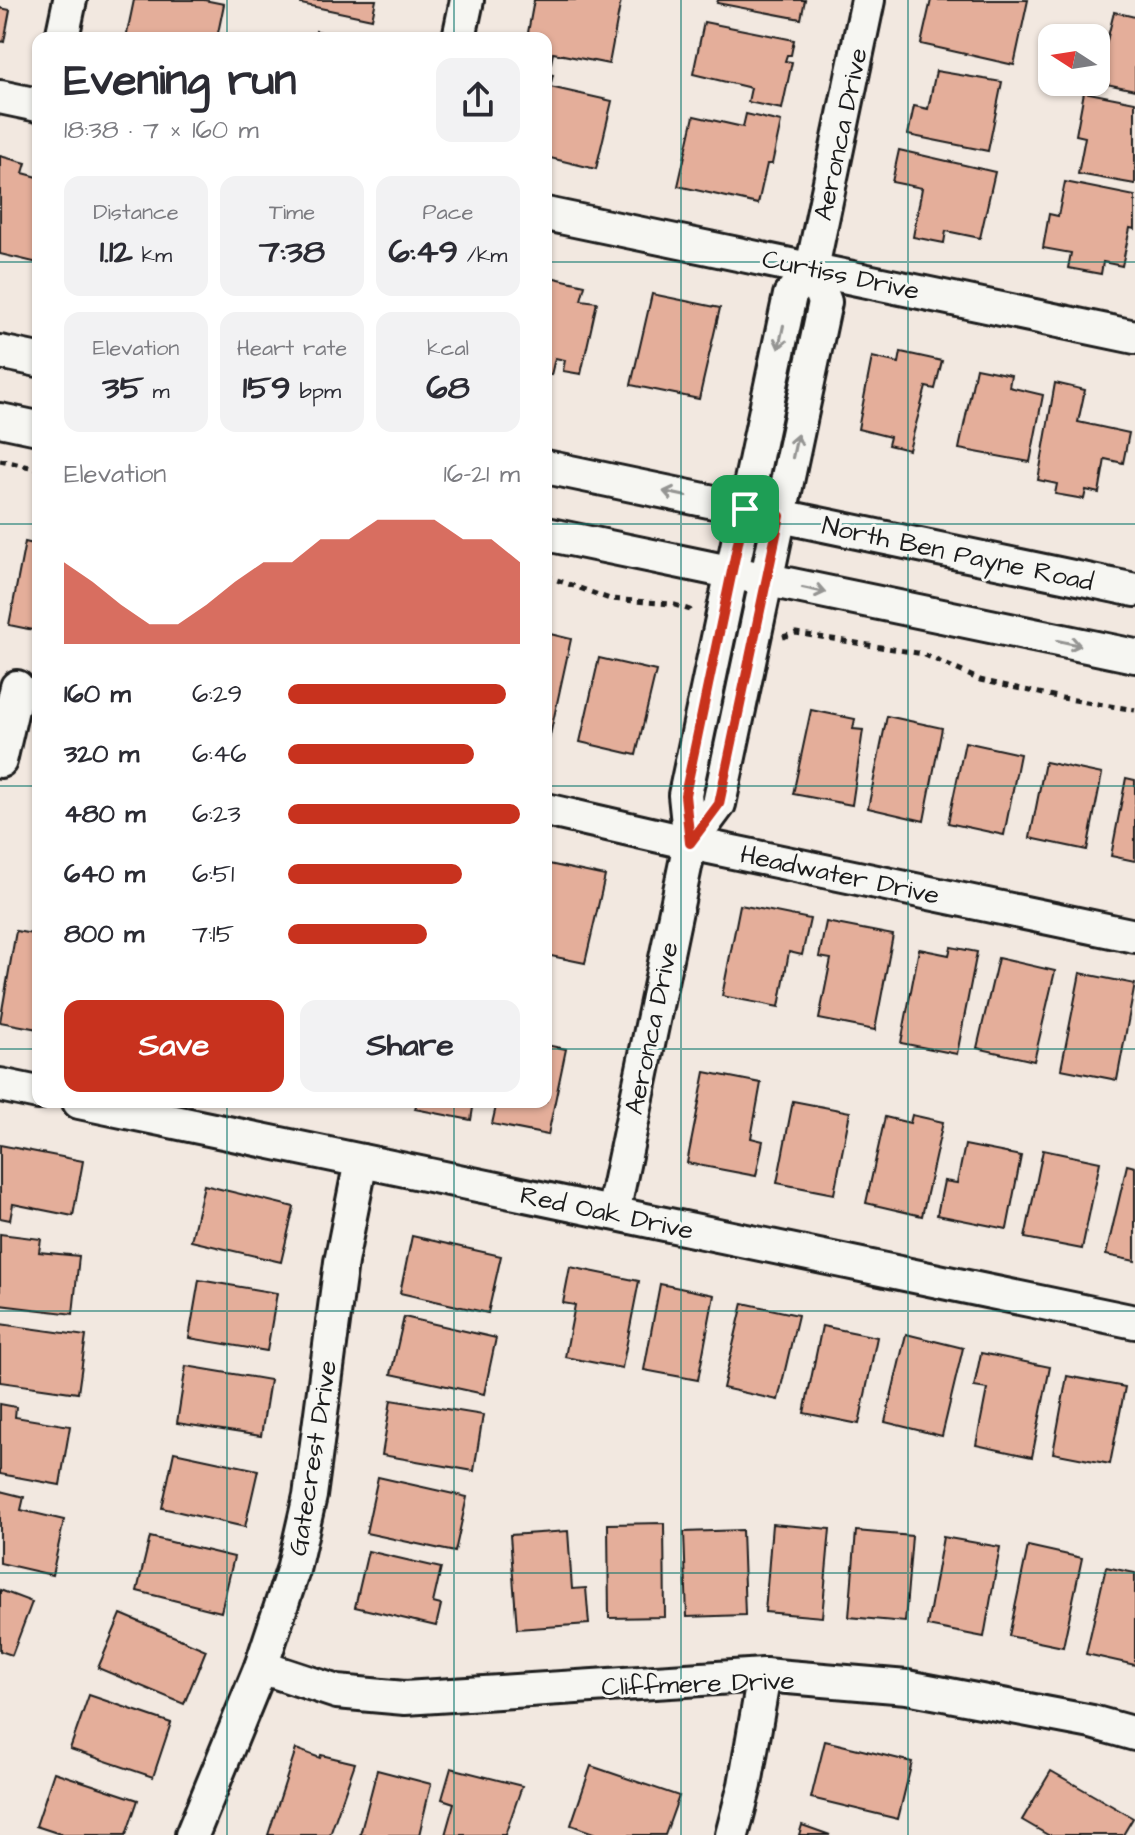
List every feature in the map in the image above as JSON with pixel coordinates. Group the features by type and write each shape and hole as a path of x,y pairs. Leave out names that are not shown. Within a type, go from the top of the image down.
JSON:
{"street":[{"path":"63,32 70,0"},
{"path":"460,32 467,0"},
{"name":"Aeronca Drive","path":"613,1213 690,843 685,795 731,573 790,295 812,268 868,0"},
{"path":"0,97 32,104"},
{"name":"Curtiss Drive","path":"552,215 1135,337"},
{"name":"Aeronca Drive","path":"690,843 719,804 825,302 812,268"},
{"path":"0,352 32,359"},
{"path":"0,420 32,427"},
{"name":"North Ben Payne Road","path":"552,468 1135,590"},
{"path":"552,535 1135,656"},
{"path":"0,761 18,687"},
{"name":"Headwater Drive","path":"552,811 1135,936"},
{"path":"0,1085 32,1092"},
{"name":"Red Oak Drive","path":"108,1108 1135,1322"},
{"name":"Gatecrest Drive","path":"192,1835 261,1667 293,1570 310,1496 341,1262 361,1161"},
{"name":"Cliffmere Drive","path":"261,1667 337,1692 405,1698 764,1675 907,1687 1092,1722 1135,1734"},
{"path":"732,1835 745,1785 764,1675"}],"path":[{"path":"0,460 32,468"},
{"path":"552,578 610,599 682,606 690,610 700,635 718,638"},
{"path":"752,645 774,649 784,636 796,633 923,654 980,680 1135,710"}],"building":[{"path":"134,0 204,0 224,4 218,32 127,32"},
{"path":"301,0 376,0 372,19 301,4"},
{"path":"534,0 621,0 609,64 553,53 552,58 552,32 528,32"},
{"path":"718,0 805,0 801,19 717,3"},
{"path":"931,0 1028,0 1014,65 921,44"},
{"path":"0,8 10,10 4,42 0,41"},
{"path":"1114,12 1135,17 1135,90 1110,85 1110,28"},
{"path":"704,22 794,40 791,55 787,55 785,61 792,62 782,109 748,102 751,88 693,74"},
{"path":"936,71 1002,82 988,151 908,135 914,106 928,109"},
{"path":"552,87 612,101 596,169 552,158"},
{"path":"1083,96 1104,96 1135,102 1135,184 1078,174 1085,137 1076,135"},
{"path":"746,114 781,122 772,164 767,164 758,204 678,186 694,116 743,127"},
{"path":"899,150 995,172 980,238 946,231 944,243 913,237 922,188 892,182"},
{"path":"0,156 26,163 23,173 32,175 32,262 0,254"},
{"path":"1065,182 1135,196 1135,229 1130,228 1122,266 1103,262 1101,274 1068,268 1071,253 1043,248 1049,214 1058,216"},
{"path":"552,277 585,285 581,300 597,302 581,374 563,371 565,360 555,358 552,371"},
{"path":"652,294 720,308 699,399 631,385"},
{"path":"901,352 942,361 935,389 926,387 909,450 888,445 890,437 858,429 872,357 899,363"},
{"path":"976,368 1011,375 1009,387 1043,395 1030,462 959,449"},
{"path":"1055,383 1085,390 1078,422 1129,433 1123,463 1105,459 1099,493 1086,490 1084,499 1055,494 1057,484 1038,480"},
{"path":"25,542 32,544 32,630 9,625"},
{"path":"552,634 571,639 552,726"},
{"path":"599,658 656,671 636,755 580,742"},
{"path":"811,710 855,719 853,729 863,730 852,805 793,794"},
{"path":"887,716 942,728 924,821 868,808"},
{"path":"965,742 1020,754 1004,835 948,823"},
{"path":"1045,762 1102,774 1087,850 1030,838"},
{"path":"1126,778 1135,780 1135,861 1111,856"},
{"path":"552,865 605,876 585,963 552,956"},
{"path":"740,905 810,919 802,955 789,952 779,1007 722,996"},
{"path":"826,922 893,935 875,1030 819,1019 831,959 819,957"},
{"path":"16,931 32,934 32,1028 0,1022"},
{"path":"951,947 977,952 957,1054 901,1043 919,949 949,955"},
{"path":"998,958 1055,971 1034,1061 977,1048"},
{"path":"1080,973 1135,984 1117,1080 1061,1069"},
{"path":"552,1046 566,1049 548,1135 492,1124 496,1108 552,1108"},
{"path":"705,1072 761,1083 751,1138 763,1141 756,1176 687,1163"},
{"path":"793,1101 850,1112 834,1194 777,1183"},
{"path":"415,1108 473,1108 471,1120"},
{"path":"912,1115 943,1122 922,1216 866,1203 885,1117 910,1123"},
{"path":"0,1145 83,1161 73,1216 13,1204 10,1220 0,1218"},
{"path":"965,1145 1021,1156 1007,1229 937,1215 944,1181 957,1183"},
{"path":"1043,1150 1100,1162 1082,1249 1025,1238"},
{"path":"1127,1165 1135,1167 1135,1261 1106,1255"},
{"path":"204,1185 294,1207 281,1262 191,1241"},
{"path":"0,1234 41,1239 39,1252 79,1256 73,1314 0,1305"},
{"path":"412,1236 501,1256 488,1313 400,1293"},
{"path":"570,1267 639,1281 622,1368 565,1357 575,1305 563,1303"},
{"path":"199,1280 277,1293 267,1351 189,1338"},
{"path":"660,1284 714,1295 698,1380 644,1370"},
{"path":"743,1303 798,1315 778,1400 723,1388"},
{"path":"404,1317 496,1338 484,1394 391,1374"},
{"path":"0,1324 86,1336 78,1393 0,1382"},
{"path":"822,1326 877,1337 859,1424 804,1413"},
{"path":"906,1334 963,1348 942,1436 885,1422"},
{"path":"981,1353 1050,1367 1032,1457 976,1445 987,1389 974,1387"},
{"path":"186,1366 270,1380 261,1436 177,1423"},
{"path":"1067,1376 1125,1387 1110,1464 1053,1453"},
{"path":"391,1400 483,1415 474,1471 382,1455"},
{"path":"0,1404 16,1407 15,1417 70,1426 60,1485 0,1474"},
{"path":"174,1452 258,1470 245,1527 162,1508"},
{"path":"378,1477 467,1497 455,1552 366,1533"},
{"path":"0,1491 24,1497 21,1510 64,1520 52,1575 0,1563"},
{"path":"664,1523 665,1617 609,1618 608,1524"},
{"path":"772,1524 830,1529 822,1617 765,1612"},
{"path":"742,1530 745,1615 687,1617 684,1532"},
{"path":"568,1531 572,1589 586,1588 589,1624 517,1629 510,1535"},
{"path":"856,1531 912,1536 905,1622 849,1617"},
{"path":"150,1537 234,1557 221,1612 137,1591"},
{"path":"943,1537 1000,1547 984,1637 927,1626"},
{"path":"1028,1546 1082,1558 1063,1647 1009,1636"},
{"path":"368,1551 441,1568 433,1603 441,1605 436,1626 355,1607"},
{"path":"1106,1567 1135,1573 1135,1665 1086,1654"},
{"path":"0,1590 32,1602 12,1655 0,1651"},
{"path":"121,1614 206,1650 184,1704 98,1668"},
{"path":"89,1695 171,1723 153,1777 70,1749"},
{"path":"825,1741 912,1762 898,1819 811,1798"},
{"path":"296,1749 320,1758 321,1755 355,1763 330,1835 268,1835"},
{"path":"591,1766 679,1796 665,1835 599,1835 571,1825"},
{"path":"451,1768 522,1786 505,1835 445,1835 454,1803 442,1799"},
{"path":"377,1770 431,1784 419,1835 360,1835"},
{"path":"1051,1771 1133,1818 1123,1835 1048,1835 1022,1820"},
{"path":"54,1772 138,1800 126,1835 63,1835 36,1826"},
{"path":"802,1825 830,1835 799,1835"}],"route":[{"path":"745,509 780,516 719,804 690,843 685,795 745,509"}]}
